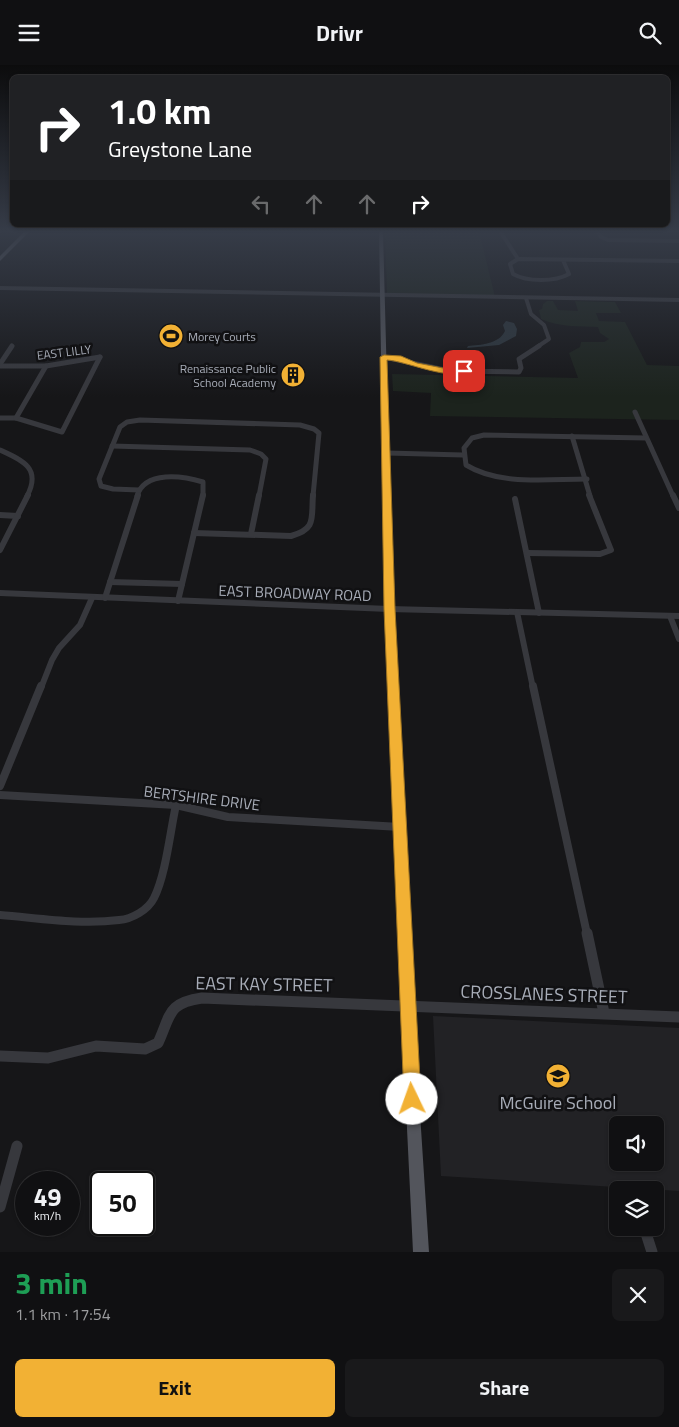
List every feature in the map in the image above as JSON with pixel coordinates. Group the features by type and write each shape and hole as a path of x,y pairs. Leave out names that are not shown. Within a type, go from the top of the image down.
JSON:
{"main road":[{"path":"383,286 389,609 407,1005 421,1252"}],"street":[{"path":"0,288 676,301"},
{"path":"384,357 401,358 415,365 443,371 519,372 521,368 519,359 550,339 544,325 531,314 526,298"},
{"path":"0,365 12,346"},
{"name":"EAST LILLY","path":"0,365 46,366 100,357 62,432 16,418"},
{"path":"0,418 16,418 46,366"},
{"path":"635,413 679,508"},
{"path":"139,490 113,489 101,486 99,479 120,427 127,422 140,420 300,425 314,429 319,433 310,525 305,532 291,536 194,533"},
{"path":"586,479 491,476 470,469 466,465 463,455 464,445 477,436 526,435 646,438"},
{"path":"527,553 600,554 611,551 611,546 590,498 586,479 572,437"},
{"path":"112,446 250,450 261,454 266,459 252,534"},
{"path":"0,450 24,461 30,471 33,485 0,550"},
{"path":"386,453 463,455"},
{"path":"105,598 139,490 146,483 156,478 192,478 203,482 204,491 178,601"},
{"path":"515,499 539,613"},
{"path":"0,515 18,516"},
{"path":"110,582 182,585"},
{"name":"EAST BROADWAY ROAD","path":"0,593 389,609 679,616"},
{"path":"0,786 52,660 59,648 80,625 92,598"},
{"path":"517,612 604,1013"},
{"path":"670,616 679,639"},
{"name":"BERTSHIRE DRIVE","path":"0,795 176,805 228,817 400,827"},
{"path":"0,915 121,920 143,911 153,900 160,883 176,805"},
{"name":"EAST KAY STREET","path":"0,1056 48,1058 96,1046 145,1049 158,1043 174,1005 184,999 202,997 407,1005"},
{"name":"CROSSLANES STREET","path":"407,1005 679,1017"},
{"path":"0,1207 17,1146"},
{"path":"647,1236 652,1252"}],"shaded area":[{"path":"387,286 492,286 495,297 389,294 387,293"},
{"path":"547,301 553,301 558,310 578,311 575,301 615,302 621,313 596,313 599,321 625,322 647,365 679,366 679,420 430,416 431,393 393,391 392,374 578,378 569,353 580,347 581,342 604,342 609,339 600,333 598,327 561,325 541,319 539,310 542,309 543,304"},
{"path":"506,321 514,323 517,329 516,336 499,345 467,348 468,346 489,343 498,339 505,331 503,325"},
{"name":"McGuire School","path":"433,1016 679,1028 679,1191 664,1190 664,1181 609,1181 609,1187 441,1176"}],"place":[{"name":"Morey Courts","path":"171,336"},
{"name":"Renaissance Public School Academy","path":"293,375"},
{"name":"McGuire School","path":"558,1076"}],"route":[{"path":"412,1099 389,609 384,357 401,358 415,365 443,371 464,371"}]}
